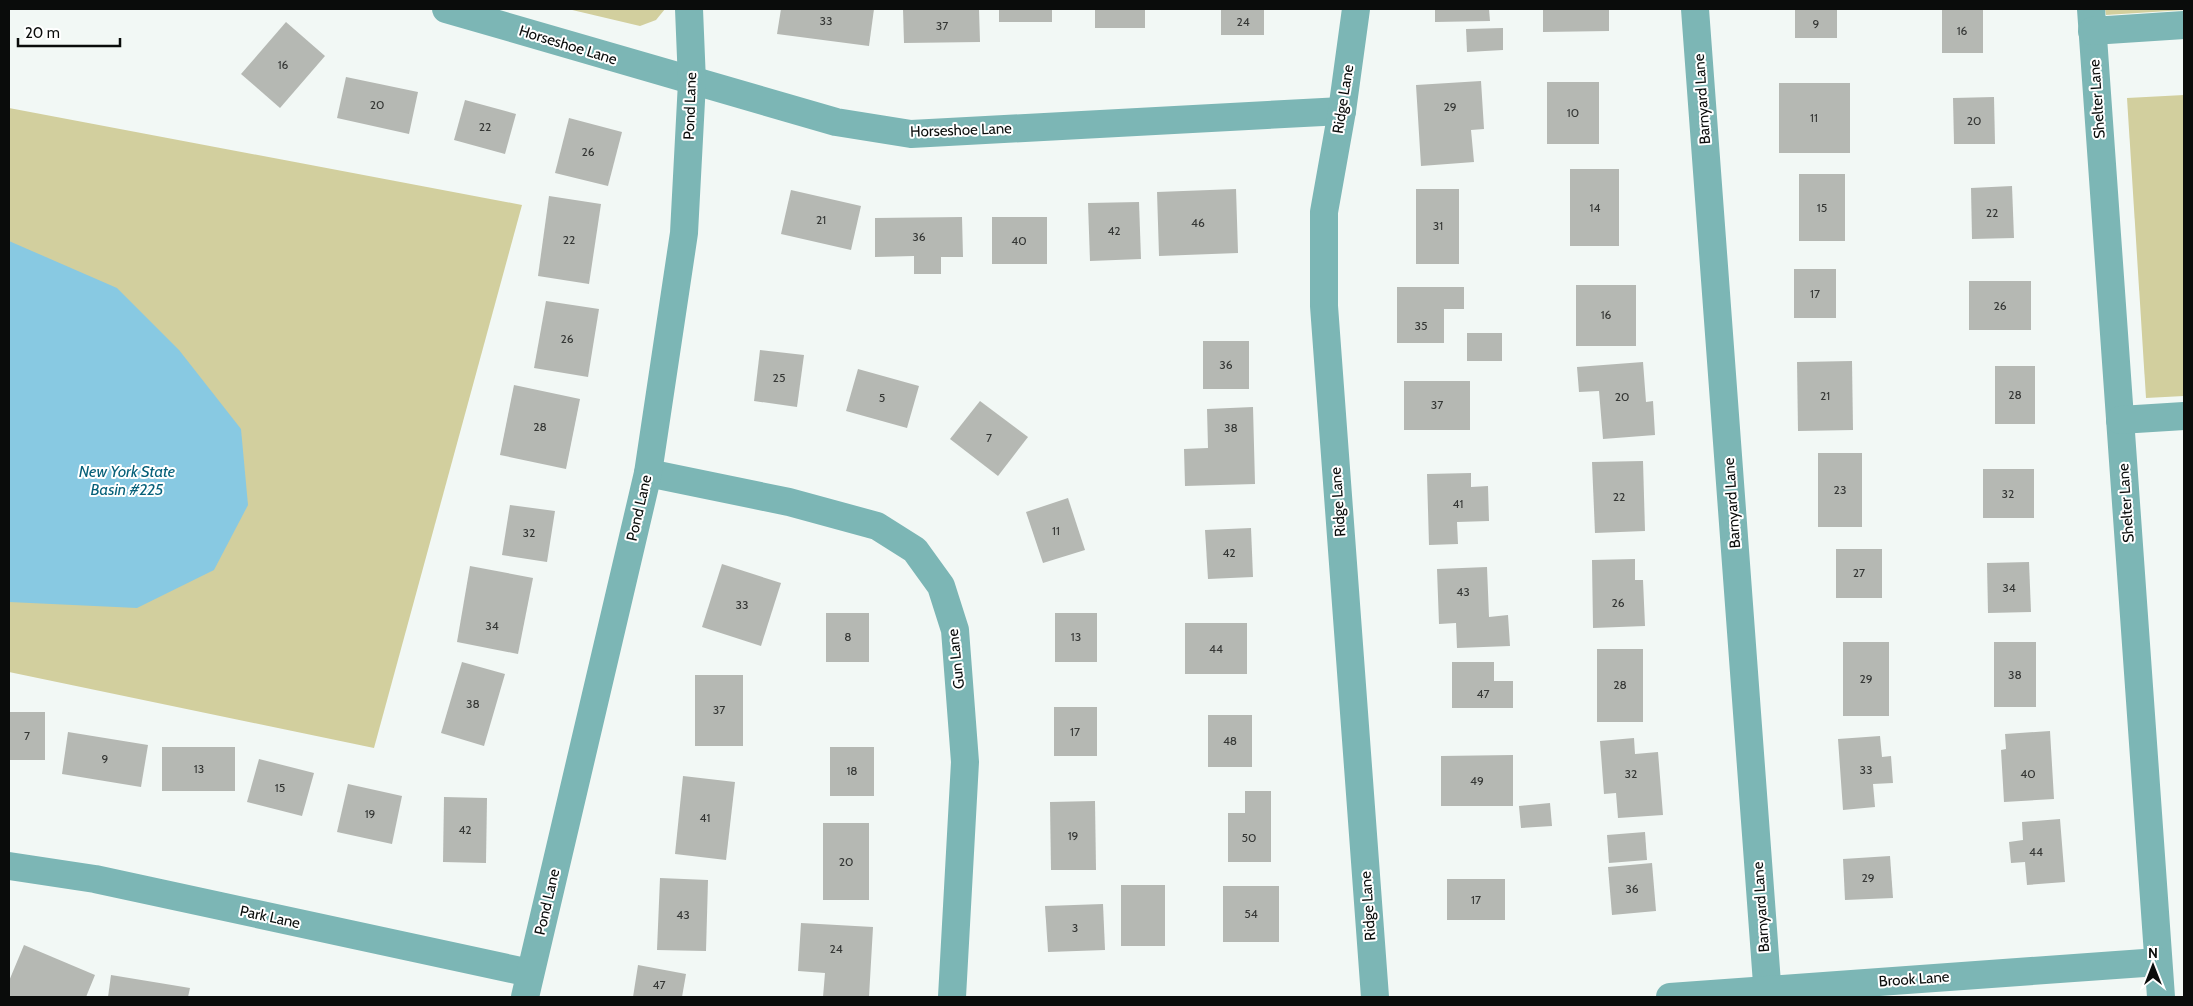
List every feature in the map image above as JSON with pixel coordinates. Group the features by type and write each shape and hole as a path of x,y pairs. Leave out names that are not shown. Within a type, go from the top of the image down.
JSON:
{"street":[{"name":"Horseshoe Lane","path":"446,9 692,82 836,122 911,134 1342,111"},
{"name":"Pond Lane","path":"528,985 648,473 684,233 692,82 689,9"},
{"name":"Ridge Lane","path":"1356,9 1342,111 1324,212 1324,306 1375,997"},
{"name":"Barnyard Lane","path":"1695,9 1768,994"},
{"path":"2092,20 2184,25"},
{"name":"Shelter Lane","path":"2092,20 2161,997"},
{"path":"2120,420 2184,416"},
{"name":"Gun Lane","path":"648,473 790,502 877,526 915,550 941,586 955,630 965,762 952,997"},
{"name":"Park Lane","path":"9,866 94,879 528,985"},
{"name":"Brook Lane","path":"1670,997 1768,994 2158,962"}],"shaded area":[{"path":"568,9 665,9 656,20 640,26"},
{"path":"2105,9 2184,9 2184,10 2106,15"},
{"path":"2184,95 2184,396 2146,398 2127,98"},
{"path":"9,108 522,205 374,748 9,672"}],"water":[{"name":"New York State Basin #225","path":"9,241 117,288 179,350 241,429 248,505 214,570 137,608 9,602"}],"building":[{"path":"781,9 874,9 869,46 777,34"},
{"path":"903,9 979,9 980,42 904,43"},
{"path":"999,9 1052,9 1052,22 999,22"},
{"path":"1095,9 1145,9 1145,28 1095,28"},
{"path":"1221,9 1264,9 1264,35 1221,35"},
{"path":"1435,9 1489,9 1490,21 1435,22"},
{"path":"1543,9 1609,9 1609,31 1543,32"},
{"path":"1795,9 1837,9 1837,38 1795,38"},
{"path":"1942,9 1983,9 1983,53 1942,53"},
{"path":"286,22 325,56 280,108 241,74"},
{"path":"1503,28 1503,50 1467,52 1466,29"},
{"path":"346,77 418,92 409,134 337,118"},
{"path":"1481,81 1484,129 1471,130 1474,162 1421,166 1416,85"},
{"path":"1547,82 1599,82 1599,144 1547,144"},
{"path":"1779,83 1850,83 1850,153 1779,153"},
{"path":"1994,97 1995,144 1954,144 1953,98"},
{"path":"465,100 516,114 505,154 454,140"},
{"path":"569,118 622,132 608,186 555,173"},
{"path":"1570,169 1619,169 1619,246 1570,246"},
{"path":"1799,174 1845,174 1845,241 1799,241"},
{"path":"2012,186 2014,238 1972,239 1971,188"},
{"path":"1236,189 1238,253 1159,256 1157,192"},
{"path":"1416,189 1459,189 1459,264 1416,264"},
{"path":"791,190 861,206 851,250 781,234"},
{"path":"549,196 601,204 589,284 538,276"},
{"path":"1139,202 1141,259 1090,261 1088,203"},
{"path":"962,217 963,257 941,257 941,274 914,274 914,256 875,257 875,218"},
{"path":"992,217 1047,217 1047,264 992,264"},
{"path":"1794,269 1836,269 1836,318 1794,318"},
{"path":"1969,281 2031,281 2031,330 1969,330"},
{"path":"1576,285 1636,285 1636,346 1576,346"},
{"path":"1397,287 1464,287 1464,309 1444,309 1444,343 1397,343"},
{"path":"546,301 599,309 588,377 534,368"},
{"path":"1467,333 1502,333 1502,361 1467,361"},
{"path":"1203,341 1249,341 1249,389 1203,389"},
{"path":"760,350 804,355 797,407 754,401"},
{"path":"1852,361 1853,430 1798,431 1797,362"},
{"path":"1643,362 1646,402 1653,401 1655,435 1603,439 1599,391 1579,392 1577,367"},
{"path":"1995,366 2035,366 2035,424 1995,424"},
{"path":"858,369 919,386 907,428 846,411"},
{"path":"1404,381 1470,381 1470,430 1404,430"},
{"path":"514,385 580,399 566,469 500,455"},
{"path":"980,401 1028,437 998,476 950,439"},
{"path":"1253,407 1255,484 1185,486 1184,449 1208,448 1207,409"},
{"path":"1818,453 1862,453 1862,527 1818,527"},
{"path":"1643,461 1645,531 1595,533 1592,462"},
{"path":"1983,469 2034,469 2034,518 1983,518"},
{"path":"1471,473 1471,487 1488,486 1489,521 1457,522 1458,544 1429,545 1427,474"},
{"path":"1068,498 1085,550 1043,563 1026,512"},
{"path":"510,505 555,511 547,562 502,555"},
{"path":"1251,528 1253,577 1208,579 1205,530"},
{"path":"1836,549 1882,549 1882,598 1836,598"},
{"path":"1635,559 1635,580 1643,580 1645,626 1593,628 1592,560"},
{"path":"2029,562 2031,612 1988,613 1987,563"},
{"path":"722,564 781,583 761,646 702,627"},
{"path":"470,566 533,578 518,654 457,642"},
{"path":"1487,567 1489,617 1508,615 1510,646 1457,648 1456,623 1439,624 1437,569"},
{"path":"826,613 869,613 869,662 826,662"},
{"path":"1055,613 1097,613 1097,662 1055,662"},
{"path":"1185,623 1247,623 1247,674 1185,674"},
{"path":"1843,642 1889,642 1889,716 1843,716"},
{"path":"1994,642 2036,642 2036,707 1994,707"},
{"path":"1597,649 1643,649 1643,722 1597,722"},
{"path":"462,662 505,674 484,746 441,733"},
{"path":"1452,662 1494,662 1494,681 1513,681 1513,708 1452,708"},
{"path":"695,675 743,675 743,746 695,746"},
{"path":"1054,707 1097,707 1097,756 1054,756"},
{"path":"9,712 45,712 45,760 9,760"},
{"path":"1208,715 1252,715 1252,767 1208,767"},
{"path":"2050,731 2054,799 2004,802 2001,750 2006,749 2005,734"},
{"path":"68,732 148,745 141,787 62,774"},
{"path":"1880,736 1882,757 1891,756 1893,783 1873,784 1875,807 1843,810 1838,739"},
{"path":"1634,738 1635,754 1658,752 1663,815 1618,818 1616,793 1604,794 1600,741"},
{"path":"162,747 235,747 235,791 162,791"},
{"path":"830,747 874,747 874,796 830,796"},
{"path":"1513,755 1513,806 1441,806 1441,756"},
{"path":"259,759 314,773 302,816 247,802"},
{"path":"683,776 735,782 726,860 675,854"},
{"path":"348,784 402,796 392,844 337,832"},
{"path":"1245,791 1271,791 1271,862 1228,862 1228,813 1245,813"},
{"path":"444,797 487,798 486,863 443,862"},
{"path":"1095,801 1096,870 1051,870 1050,802"},
{"path":"1550,803 1552,826 1521,828 1519,806"},
{"path":"2060,819 2065,882 2027,885 2025,862 2011,863 2009,842 2023,840 2022,822"},
{"path":"823,823 869,823 869,900 823,900"},
{"path":"1645,832 1647,860 1609,863 1607,835"},
{"path":"1890,856 1893,898 1845,900 1843,859"},
{"path":"1652,863 1656,911 1612,915 1608,867"},
{"path":"660,878 708,880 706,951 657,950"},
{"path":"1447,879 1505,879 1505,920 1447,920"},
{"path":"1121,885 1165,885 1165,946 1121,946"},
{"path":"1223,886 1279,886 1279,942 1223,942"},
{"path":"1103,904 1105,950 1048,952 1045,906"},
{"path":"801,923 873,927 869,997 823,997 825,973 798,971"},
{"path":"24,945 95,975 86,997 9,997 9,981"},
{"path":"638,965 686,974 682,997 633,997"},
{"path":"111,975 190,988 188,997 108,997"}]}
